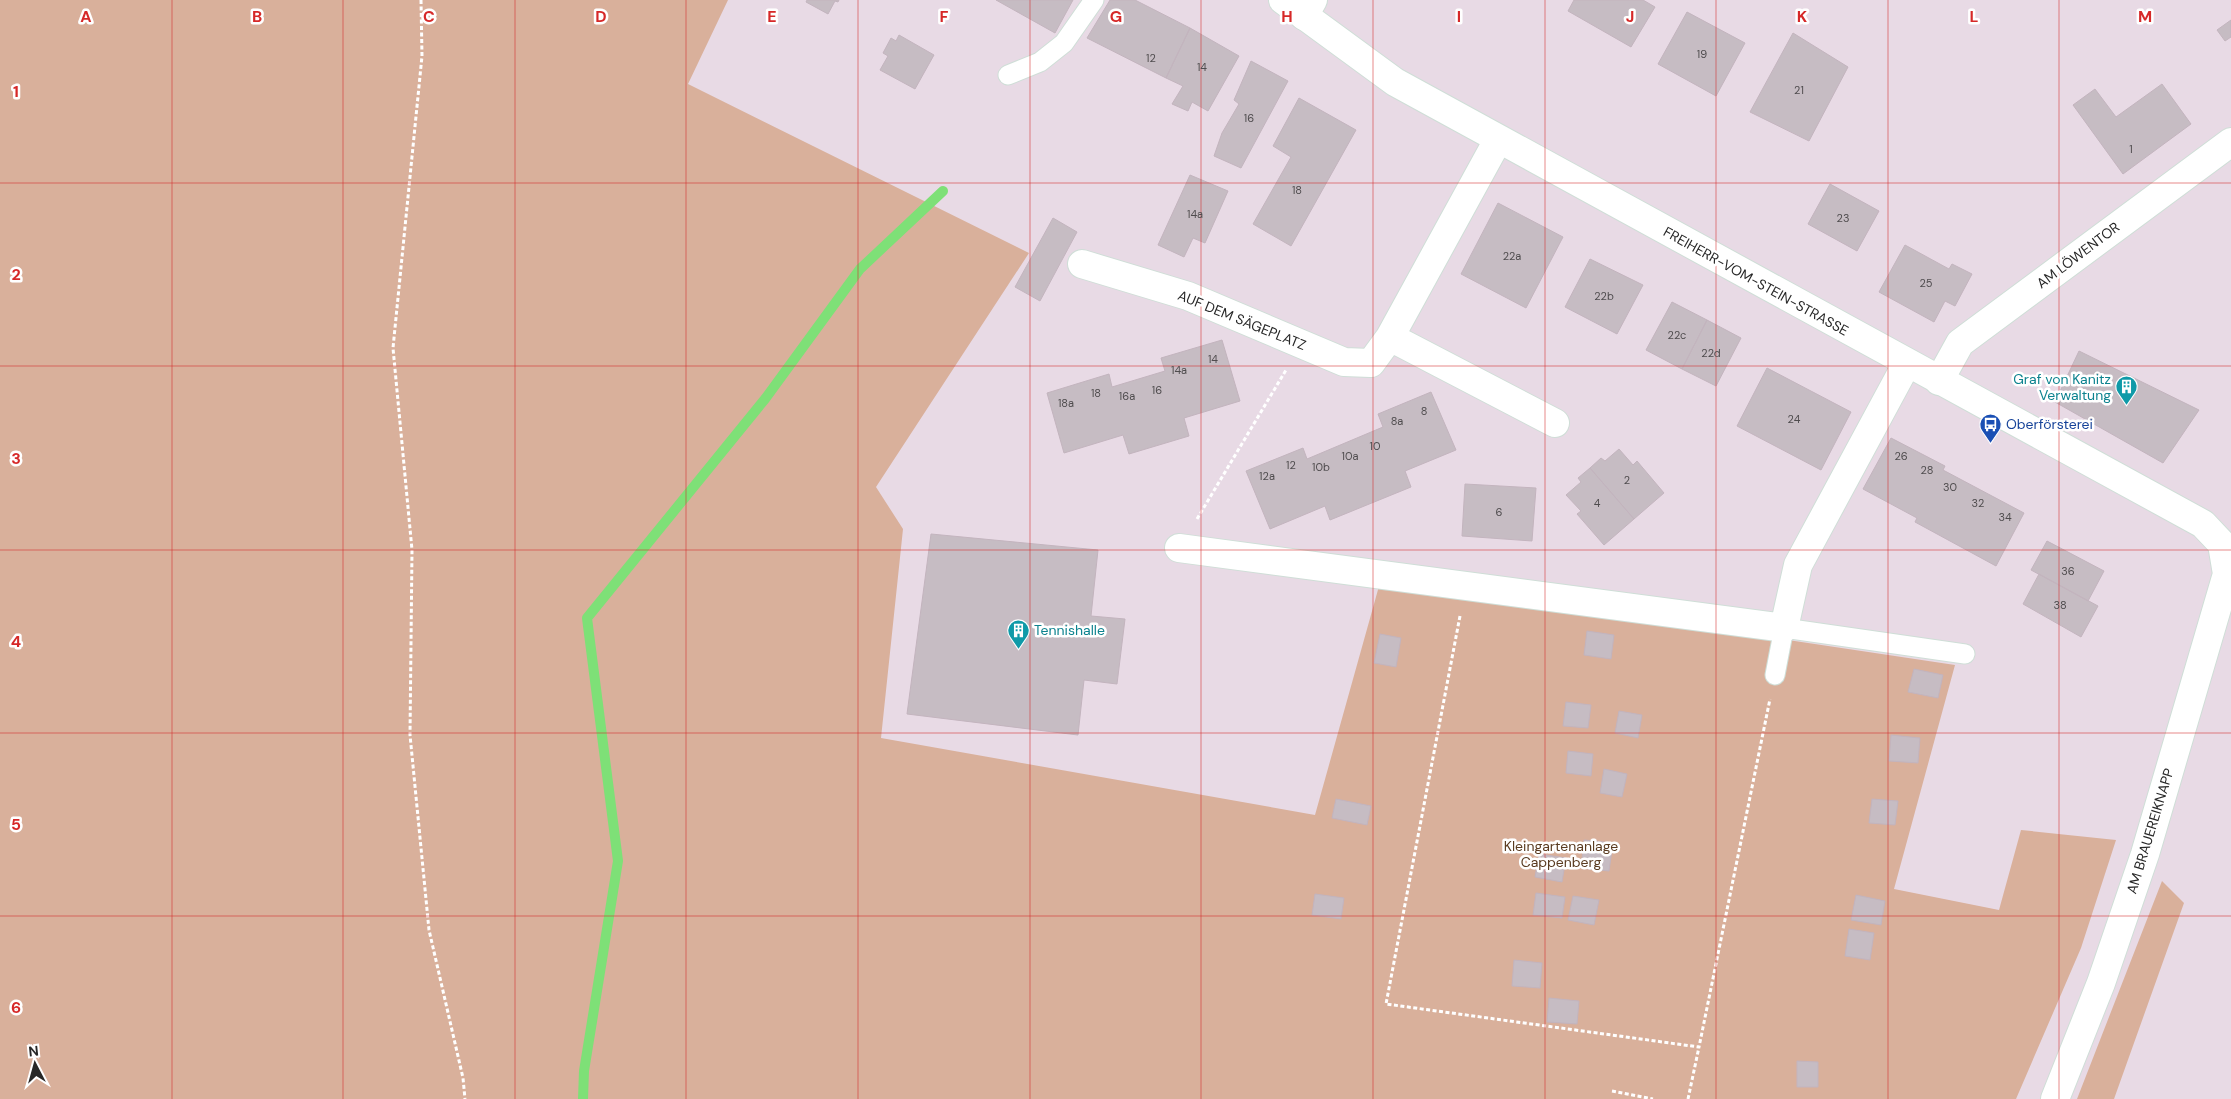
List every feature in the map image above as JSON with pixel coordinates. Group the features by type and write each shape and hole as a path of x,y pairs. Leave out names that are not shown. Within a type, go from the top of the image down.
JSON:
{"street":[{"name":"FREIHERR-VOM-STEIN-STRASSE","path":"1300,5 1394,82 2203,524 2222,544 2229,556"},
{"name":"AUF DEM SÄGEPLATZ","path":"1082,264 1188,296 1344,362 1371,363 1390,337 1498,140"},
{"name":"AM LÖWENTOR","path":"1939,381 1960,343 2231,142"},
{"path":"1390,337 1555,423"},
{"path":"1179,548 1784,628 1798,565 1907,363"},
{"name":"AM BRAUEREIKNAPP","path":"2054,1099 2101,983 2145,854 2227,574 2229,556"}],"lane":[{"path":"1008,75 1040,62 1064,43 1094,0"},
{"path":"1776,675 1784,628 1965,654"}],"path":[{"path":"421,0 422,56 393,348 412,550 410,735 429,930 463,1078 465,1099"},
{"path":"1179,548 1301,343"},
{"path":"1466,586 1386,1004 1699,1047"},
{"path":"1688,1099 1776,675"},
{"path":"1612,1092 1654,1099"}],"green space":[{"name":"Kleingartenanlage Cappenberg","path":"0,0 728,0 688,84 1029,253 876,487 903,529 881,738 1315,815 1381,579 1955,665 1894,889 1999,910 2021,830 2116,840 2081,948 2016,1099 0,1099"},
{"path":"2162,881 2184,903 2114,1099 2077,1099"}],"building":[{"path":"807,0 839,0 838,2 835,1 828,14 806,2"},
{"path":"996,0 1073,0 1055,33"},
{"path":"1110,0 1135,0 1190,28 1166,78 1087,38"},
{"path":"1574,0 1643,0 1655,7 1631,47 1568,11"},
{"path":"1687,12 1745,43 1716,96 1658,64"},
{"path":"2231,20 2231,37 2225,41 2217,30"},
{"path":"1190,28 1239,56 1208,111 1192,102 1188,111 1172,104 1183,86 1166,78"},
{"path":"1793,33 1848,67 1809,141 1750,112"},
{"path":"899,35 934,55 915,89 880,70 888,56 883,53 891,38 896,41"},
{"path":"1251,61 1288,81 1241,168 1214,156 1222,133 1239,104 1234,100"},
{"path":"2162,84 2191,124 2123,174 2073,105 2095,89 2116,117"},
{"path":"1299,98 1356,130 1291,246 1253,224 1291,157 1273,146"},
{"path":"1190,175 1228,191 1205,243 1193,238 1184,257 1158,245"},
{"path":"1830,184 1879,211 1857,251 1808,224"},
{"path":"1498,203 1563,237 1526,308 1461,274"},
{"path":"1053,218 1077,232 1040,301 1015,287"},
{"path":"1905,245 1949,269 1952,264 1972,274 1955,306 1945,301 1934,322 1879,292"},
{"path":"1590,259 1643,285 1617,334 1565,307"},
{"path":"1672,302 1707,320 1682,369 1646,350"},
{"path":"1707,320 1741,338 1716,386 1682,369"},
{"path":"1222,340 1240,401 1184,418 1189,436 1129,454 1123,435 1064,453 1047,393 1109,374 1112,387 1165,371 1161,358"},
{"name":"Graf von Kanitz Verwaltung","path":"2079,351 2199,410 2163,463 2055,402"},
{"path":"1767,368 1851,412 1821,470 1737,426"},
{"path":"1431,392 1456,450 1405,471 1411,487 1330,520 1325,506 1270,529 1246,471 1303,448 1307,459 1383,427 1378,414"},
{"path":"1891,438 1945,466 1943,470 2024,513 1996,566 1915,522 1917,518 1863,489"},
{"path":"1619,449 1633,465 1637,461 1664,493 1634,519 1590,468 1601,458 1605,461"},
{"path":"1590,468 1634,519 1604,545 1577,514 1581,511 1566,495 1581,482 1578,478"},
{"path":"1465,484 1536,488 1532,541 1462,536"},
{"name":"Tennishalle","path":"931,534 1098,550 1091,616 1125,619 1117,684 1084,680 1078,735 907,714"},
{"path":"2047,541 2104,571 2088,601 2031,570"},
{"path":"2039,574 2098,606 2081,637 2023,604"},
{"path":"1587,631 1614,635 1611,659 1584,655"},
{"path":"1380,634 1401,638 1396,667 1374,663"},
{"path":"1914,669 1943,675 1938,698 1908,692"},
{"path":"1566,702 1591,705 1588,728 1563,726"},
{"path":"1619,711 1642,715 1638,738 1615,733"},
{"path":"1891,735 1920,738 1918,763 1889,761"},
{"path":"1568,751 1593,754 1591,776 1566,773"},
{"path":"1604,769 1627,774 1622,797 1600,793"},
{"path":"1336,799 1371,806 1367,825 1332,818"},
{"path":"1872,799 1898,801 1895,825 1869,823"},
{"path":"1584,840 1613,843 1609,871 1581,868"},
{"path":"1539,854 1566,858 1562,882 1535,877"},
{"path":"1536,893 1565,897 1562,918 1533,915"},
{"path":"1315,894 1344,898 1341,919 1312,915"},
{"path":"1856,895 1885,901 1881,925 1851,920"},
{"path":"1573,896 1599,900 1594,925 1568,920"},
{"path":"1849,929 1874,933 1870,960 1845,956"},
{"path":"1514,960 1542,963 1540,988 1512,986"},
{"path":"1549,998 1579,1001 1577,1024 1547,1022"},
{"path":"1797,1061 1818,1062 1818,1087 1797,1087"}],"waterway":[{"path":"583,1099 584,1071 618,861 587,618 765,399 860,269 943,191"}],"place":[{"name":"Graf von Kanitz Verwaltung","path":"2127,406"},
{"name":"Oberförsterei","path":"1990,443"},
{"name":"Tennishalle","path":"1018,649"}]}
